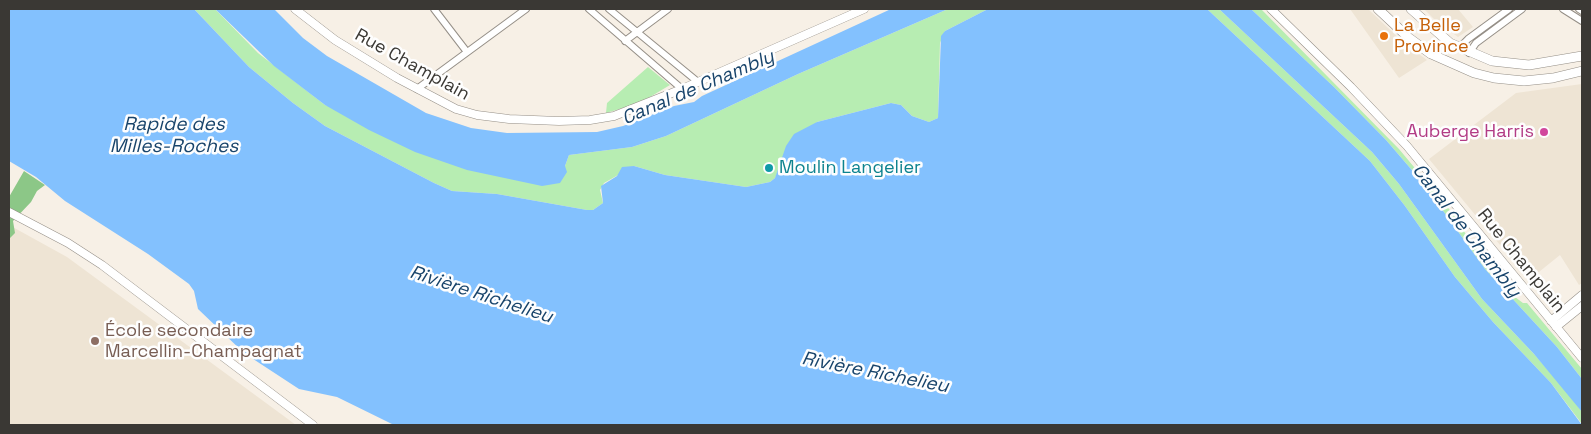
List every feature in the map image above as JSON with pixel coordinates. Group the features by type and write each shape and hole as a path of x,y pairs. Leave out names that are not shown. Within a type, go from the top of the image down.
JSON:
{"main road":[{"path":"1411,9 1432,29 1459,48 1468,53 1499,63 1520,65 1551,63 1582,56"},
{"path":"1381,10 1409,38 1431,54 1474,74 1494,78 1524,80 1582,71"}],"street":[{"name":"Rue Champlain","path":"295,9 335,40 417,90 456,109 477,115 509,119 559,121 614,116 682,89 864,9"},
{"path":"434,9 467,52"},
{"path":"417,90 526,9"},
{"path":"589,9 682,89"},
{"path":"609,9 698,82"},
{"path":"625,41 668,9"},
{"name":"Rue Champlain","path":"1271,9 1352,87 1401,140 1582,358"},
{"path":"1459,48 1509,9"},
{"path":"1468,53 1482,38 1522,9"},
{"path":"1563,9 1582,21"},
{"path":"9,212 68,242 102,265 313,425"},
{"path":"1554,324 1582,295"},
{"path":"1554,324 1582,306"}],"shaded area":[{"path":"1350,9 1368,9 1405,44 1427,60 1399,78"},
{"path":"1424,9 1458,9 1473,27 1458,37 1437,22"},
{"path":"1582,84 1582,283 1579,285 1560,255 1529,280 1429,159 1516,93"},
{"name":"École secondaire Marcellin-Champagnat","path":"9,225 67,257 296,425 9,425"}],"green space":[{"path":"194,9 215,9 258,53 325,105 565,166 569,155 632,147 666,136 798,74 948,9 988,9 945,31 940,43 938,118 929,122 912,116 901,105 891,103 817,122 781,166 775,178 770,182 746,187 665,175 634,166 604,183 600,190 603,203 593,210 587,210 497,194 452,191 434,183 325,126 293,103 249,67"},
{"path":"1207,9 1219,9 1372,152 1399,184 1482,299 1573,399 1582,412 1582,424 1551,383 1493,322 1455,277 1405,206 1370,161"},
{"path":"1251,9 1261,9 1399,149 1454,215 1467,236 1515,297 1523,303 1527,303 1582,369 1582,379 1557,347 1485,269 1423,183 1386,140 1334,87"},
{"path":"648,67 670,85 640,103 606,113 607,103"},
{"path":"24,171 45,185 37,191 31,202 13,221 15,233 9,239 9,197"}],"water":[{"path":"9,9 194,9 249,67 293,103 325,126 434,183 452,191 497,194 593,210 603,203 601,186 617,176 622,167 634,166 665,175 746,187 770,182 775,178 786,146 794,134 817,122 891,103 901,105 912,116 929,122 938,118 941,36 945,31 988,9 1207,9 1370,161 1405,206 1455,277 1493,322 1551,383 1582,425 394,425 337,397 299,389 244,353 198,309 194,291 189,284 148,254 65,201 36,177 9,161"},
{"path":"215,9 274,9 303,38 327,56 426,113 471,128 507,133 597,132 623,126 674,106 694,102 702,96 891,9 948,9 798,74 666,136 632,147 569,155 565,166 567,172 560,183 542,186 467,170 415,152 369,130 325,105 274,66"},
{"path":"1219,9 1251,9 1334,87 1386,140 1423,183 1485,269 1557,347 1582,379 1582,412 1534,354 1482,299 1399,184 1372,152"}],"place":[{"name":"La Belle Province","path":"1384,36"},
{"name":"Auberge Harris","path":"1544,132"},
{"name":"Moulin Langelier","path":"769,168"},
{"name":"École secondaire Marcellin-Champagnat","path":"95,341"}],"water label":[{"name":"Canal de Chambly","path":"698,88"},
{"name":"Rapide des Milles-Roches","path":"174,136"},
{"name":"Canal de Chambly","path":"1466,231"},
{"name":"Rivière Richelieu","path":"481,295"},
{"name":"Rivière Richelieu","path":"875,373"}]}
